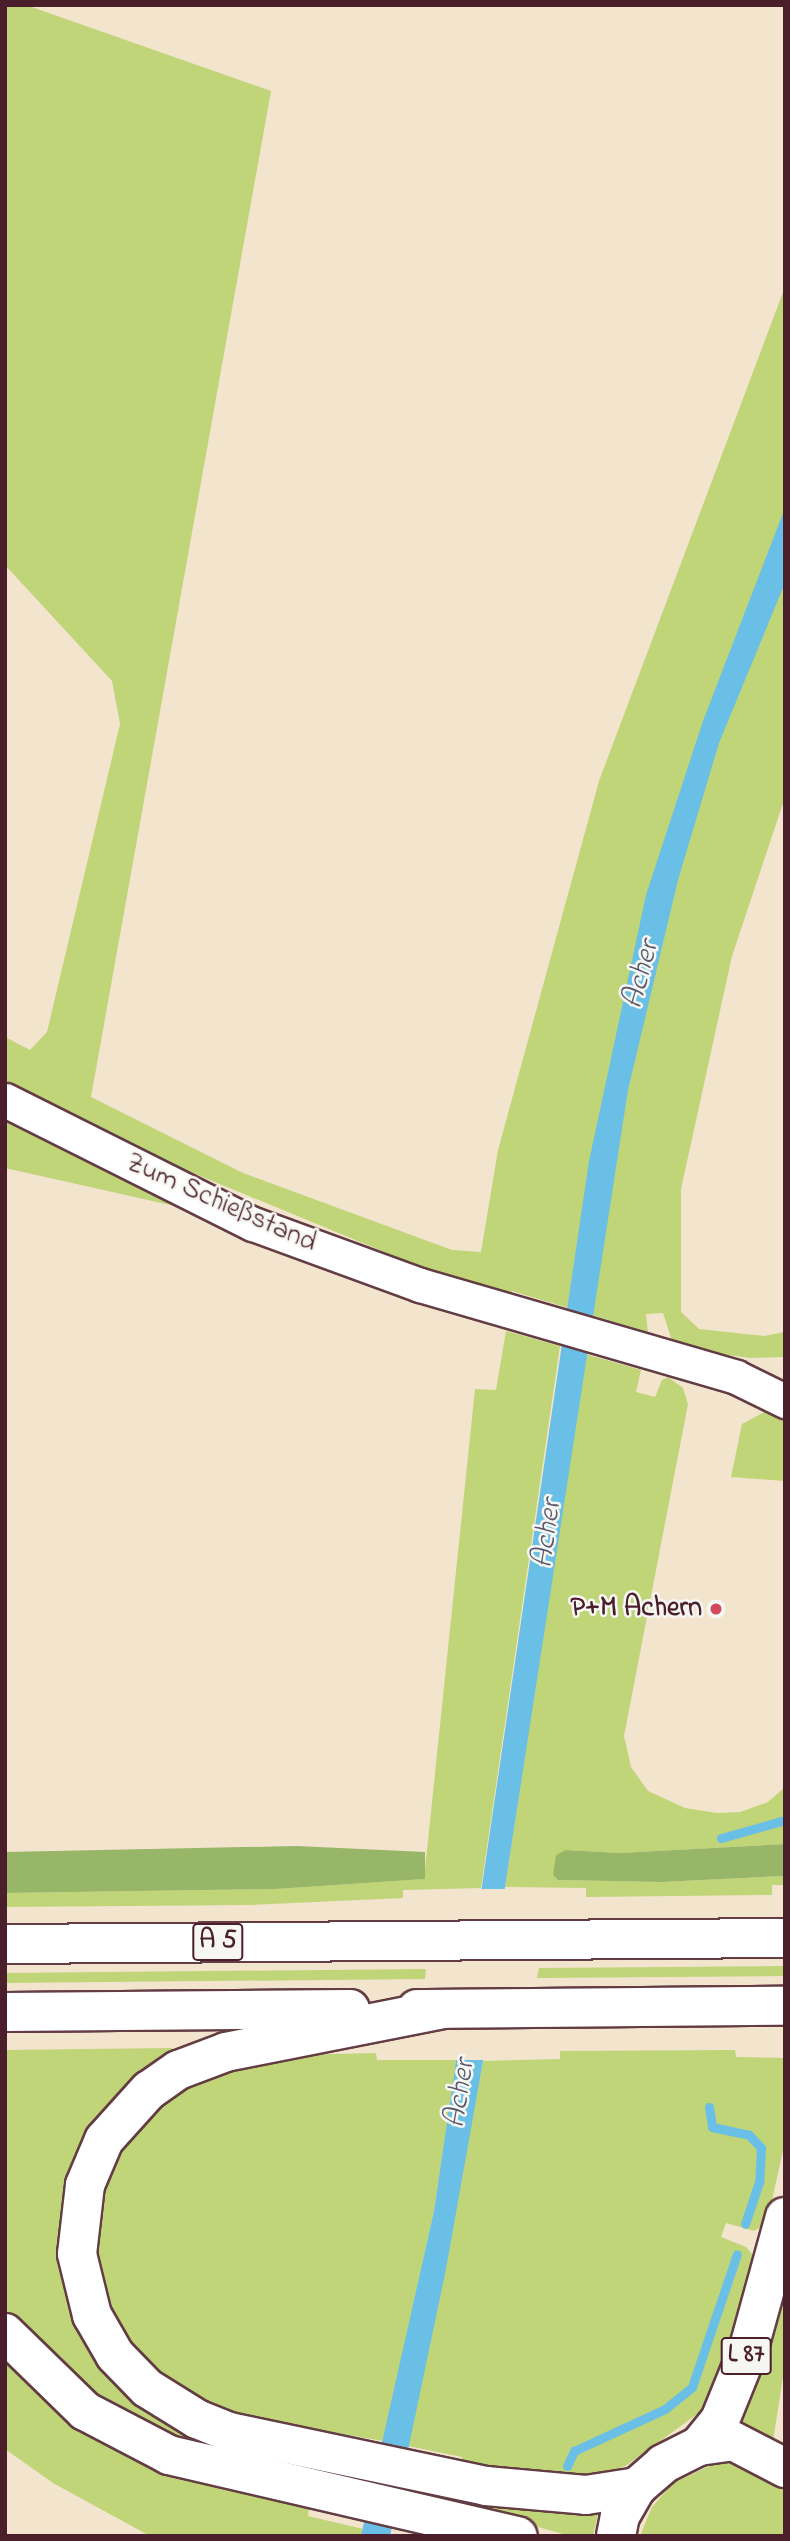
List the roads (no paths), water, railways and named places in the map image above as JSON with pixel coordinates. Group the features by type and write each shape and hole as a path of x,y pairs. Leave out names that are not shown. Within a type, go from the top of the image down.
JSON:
{"main road":[{"name":"A 5","path":"5,1944 785,1938"},
{"path":"5,2012 785,2006"},
{"path":"428,2010 244,2048 178,2070 141,2097 113,2127 96,2156 80,2205 77,2254 86,2299 106,2342 138,2380 179,2409 230,2432 441,2477 586,2495 637,2487"},
{"name":"L 87","path":"699,2446 720,2420 748,2351 785,2217"},
{"path":"5,2333 85,2411 147,2445 220,2470 433,2515 518,2536"},
{"path":"616,2536 620,2516 637,2487 663,2464 699,2446 733,2441 785,2468"}],"street":[{"name":"Zum Schießstand","path":"5,1100 253,1224 497,1308 644,1353 736,1377"},
{"path":"736,1377 785,1373"},
{"path":"736,1377 785,1401"}],"water":[{"name":"Acher","path":"785,508 785,583 719,743 678,880 628,1090 505,1887 483,2061 446,2269 390,2536 361,2536 434,2211 589,1161 646,895 703,721"}],"waterway":[{"path":"721,1838 785,1820"},
{"path":"709,2107 712,2127 749,2135 761,2148 759,2182 745,2224"},
{"path":"567,2466 574,2451 665,2409 692,2387 737,2254"}],"place":[{"name":"P+M Achern","path":"716,1609"}]}
